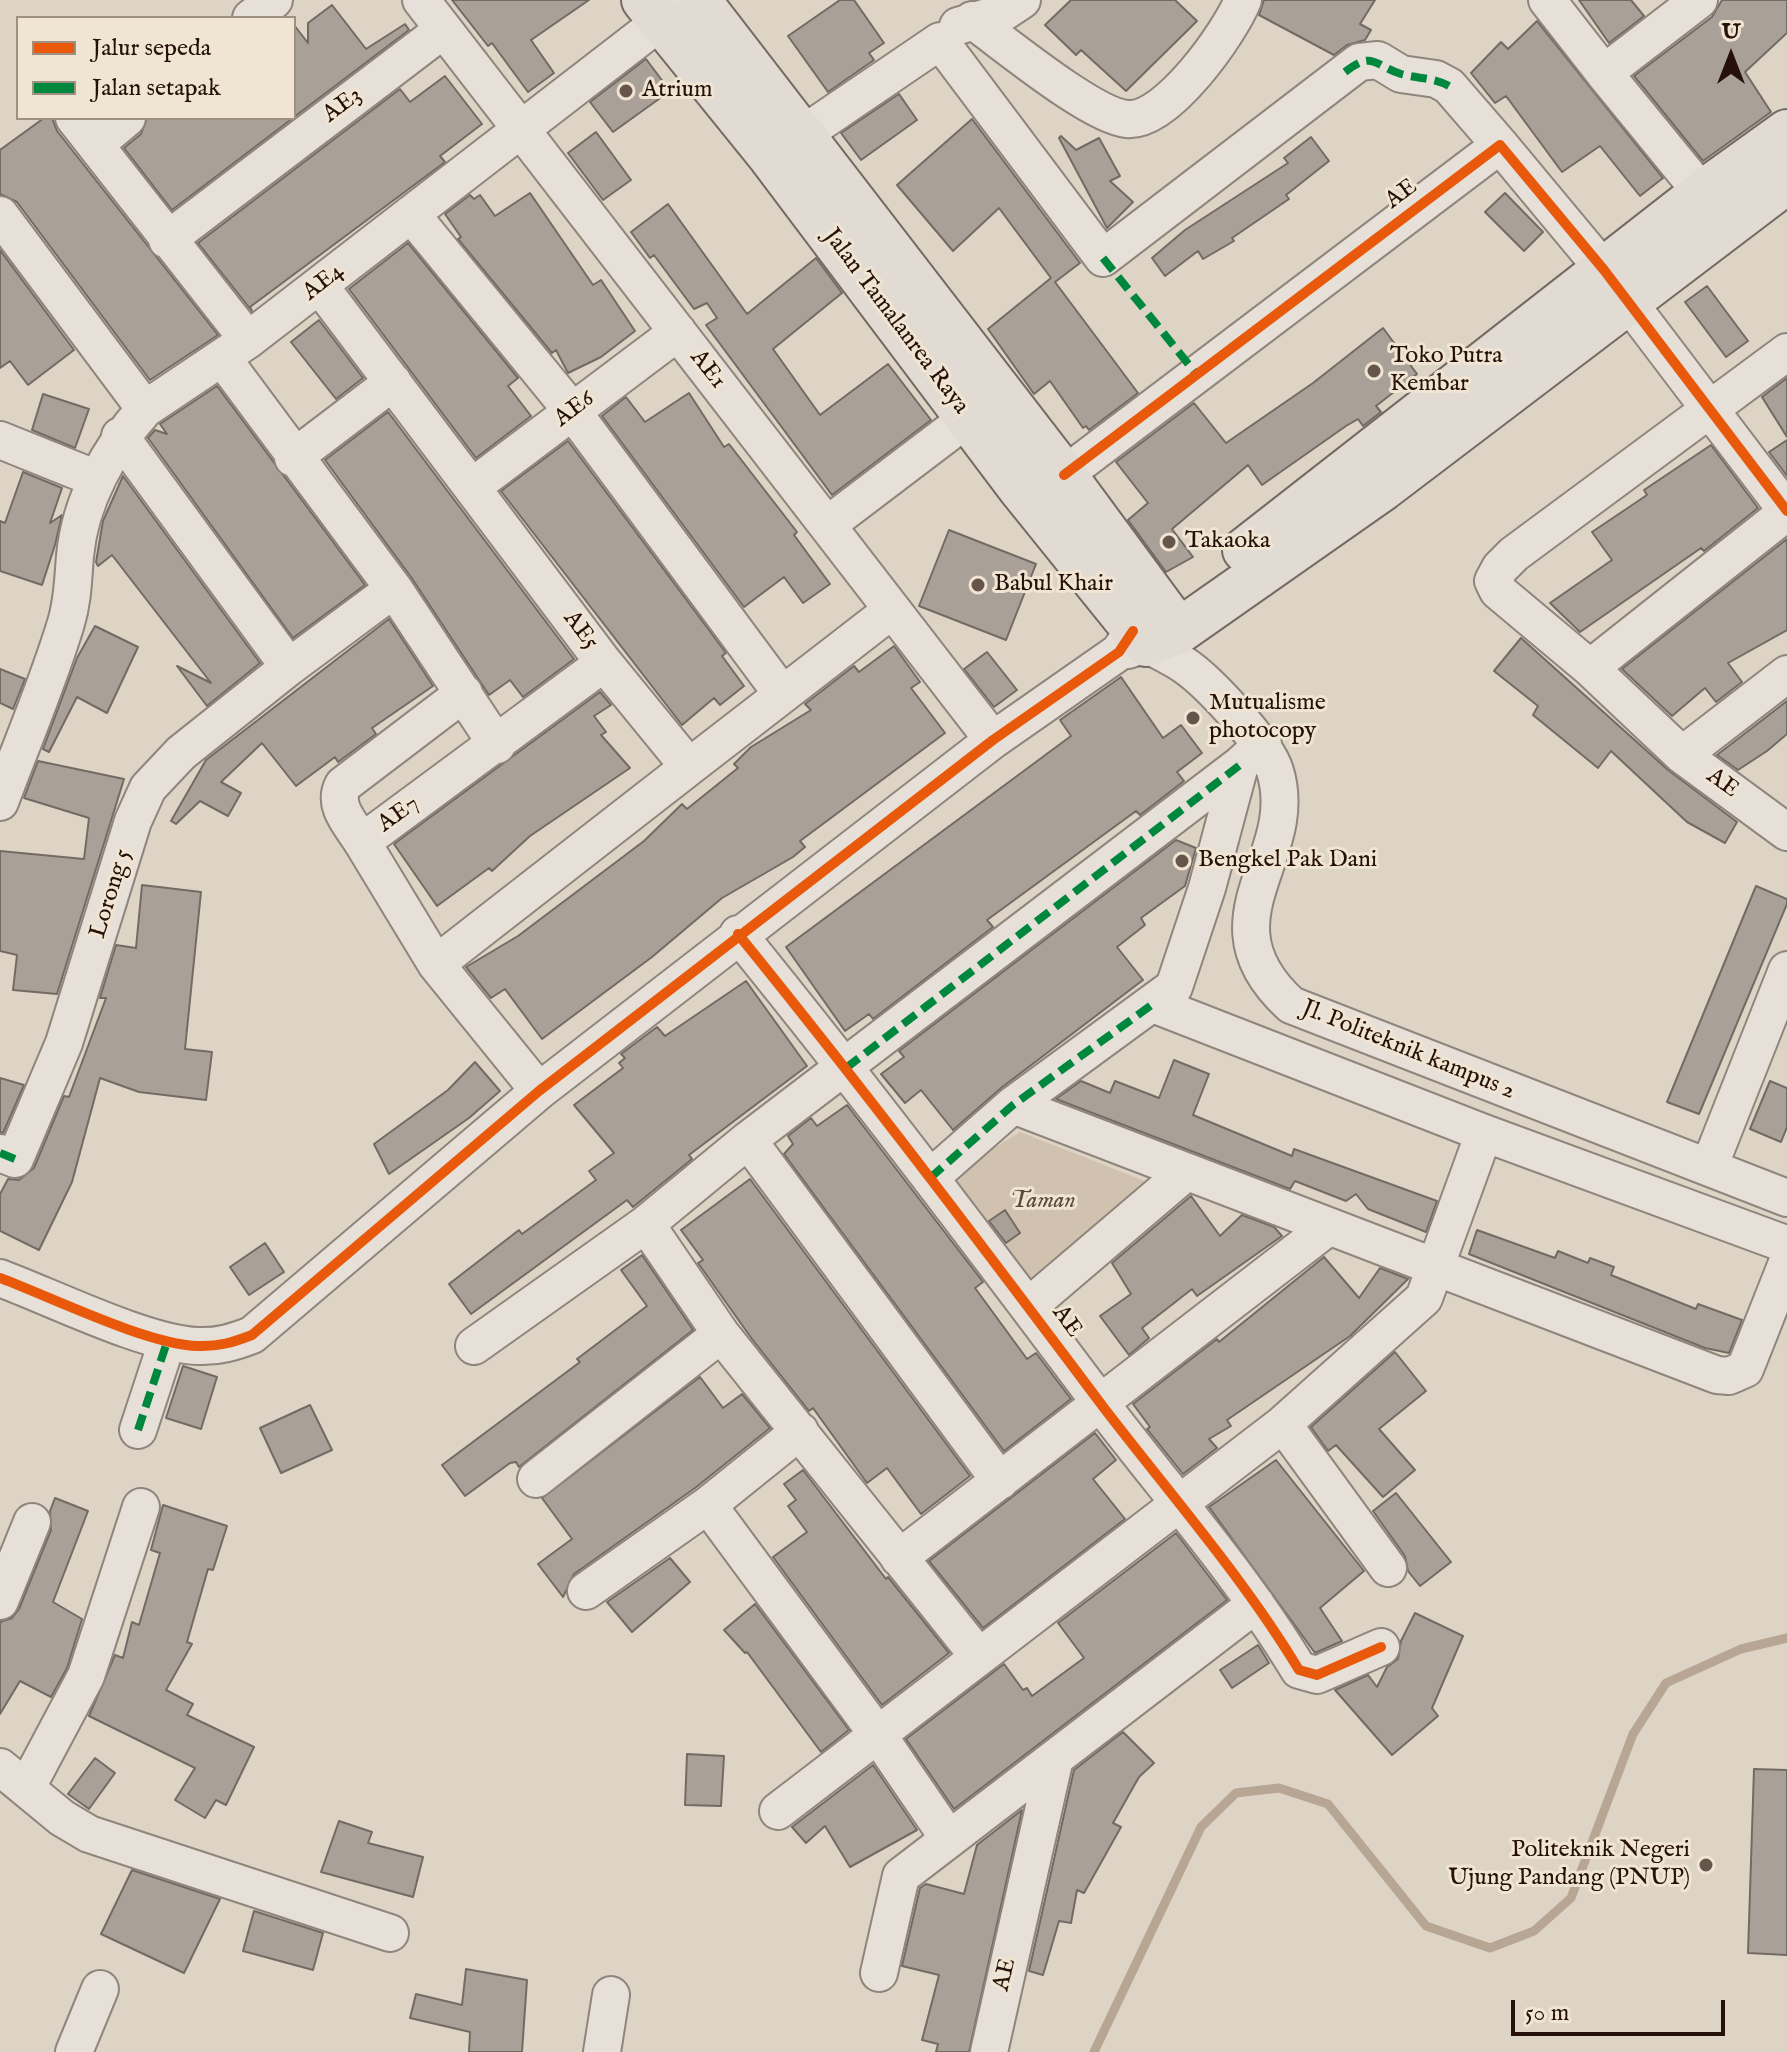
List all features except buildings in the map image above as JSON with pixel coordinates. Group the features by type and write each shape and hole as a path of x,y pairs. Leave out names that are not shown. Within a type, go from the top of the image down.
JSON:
{"main road":[{"name":"Jalan Tamalanrea Raya","path":"698,0 786,146 968,418 1155,639"},
{"name":"Jalan Tamalanrea Raya","path":"664,7 786,146 1064,475 1155,639"},
{"path":"1616,286 1702,193 1787,132"},
{"path":"1155,639 1616,286 1787,181"}],"street":[{"path":"254,16 274,0"},
{"name":"AE1","path":"421,0 993,740"},
{"path":"786,146 972,20 1004,12 1022,0"},
{"path":"972,20 1073,94 1128,120 1139,118 1180,89 1212,55 1233,24 1243,0"},
{"path":"1547,0 1702,193"},
{"path":"1604,73 1699,0"},
{"name":"AE4","path":"0,802 66,623 76,580 80,526 97,479 120,436 145,409 235,350 522,128 664,7"},
{"name":"AE3","path":"167,240 443,30"},
{"path":"940,41 1103,258 1359,62 1378,60 1401,74 1436,79 1449,86 1616,286 1787,512 1590,668"},
{"path":"121,120 85,131 167,240 235,350 293,458 394,589 497,745"},
{"name":"AE","path":"1064,475 1500,145"},
{"path":"411,214 573,412 782,694"},
{"path":"0,215 145,409"},
{"name":"AE5","path":"320,286 604,663 689,767"},
{"name":"AE6","path":"472,487 678,332"},
{"path":"1708,410 1787,352"},
{"path":"293,458 393,382"},
{"name":"AE","path":"1708,410 1514,554 1500,568 1493,581 1498,591 1590,668 1682,755 1787,832"},
{"path":"827,525 968,418"},
{"path":"120,436 289,667 394,589"},
{"path":"0,440 97,479"},
{"path":"436,964 892,610"},
{"path":"0,1278 167,1342 226,1345 252,1335 539,1091 738,934 993,740 1155,639 1251,754"},
{"name":"AE7","path":"539,1091 436,964 362,842 604,663"},
{"name":"Lorong 5","path":"0,1153 15,1159 64,1043 133,821 148,788 181,753 289,667"},
{"path":"1682,755 1787,674"},
{"path":"362,842 340,805 338,798 343,785 464,693"},
{"path":"930,1178 1013,1105 1174,987 1251,754"},
{"path":"474,1346 646,1224 748,1140 846,1068 1251,754"},
{"name":"Jl. Politeknik kampus 2","path":"1251,754 1276,772 1277,808 1251,911 1251,943 1260,970 1276,990 1308,1013 1787,1198"},
{"name":"AE","path":"738,934 846,1068 1029,1306 1256,1604 1299,1670 1306,1675 1317,1675 1381,1647"},
{"path":"1709,1167 1787,970"},
{"path":"1013,1105 1327,1228 1717,1375 1729,1376 1745,1369 1785,1251 1153,1004"},
{"path":"778,1811 1283,1424 1424,1298 1484,1133"},
{"path":"748,1140 1000,1481"},
{"path":"1029,1306 1185,1173"},
{"path":"646,1224 721,1334 979,1657"},
{"path":"899,1558 1327,1228"},
{"path":"536,1479 721,1334"},
{"path":"138,1430 167,1342"},
{"path":"1283,1424 1388,1568"},
{"path":"586,1591 708,1505 800,1431"},
{"path":"708,1505 878,1735 949,1839"},
{"path":"141,1507 86,1676 13,1777 62,1818 89,1834 390,1933"},
{"path":"0,1601 32,1522"},
{"path":"879,1973 898,1882 912,1868 1256,1604"},
{"name":"AE","path":"989,2052 1055,1758"},
{"path":"74,2052 100,1989"},
{"path":"602,2052 611,1995"}],"green space":[{"name":"Taman","path":"1020,1132 1155,1185 1033,1282 947,1177"}],"waterway":[{"path":"1094,2052 1201,1827 1236,1793 1279,1788 1328,1804 1426,1926 1490,1948 1534,1931 1571,1898 1633,1734 1666,1683 1741,1649 1787,1638"}],"marked path":[{"path":"1345,72 1362,62 1373,61 1401,74 1449,86"},
{"path":"1103,258 1198,376"},
{"path":"846,1068 1240,765"},
{"path":"930,1178 1013,1105 1153,1004"},
{"path":"0,1153 15,1159"},
{"path":"138,1430 167,1342"}],"cycle path":[{"path":"1064,475 1500,145 1604,270 1787,511"},
{"path":"0,1278 99,1319 177,1344 212,1346 252,1335 539,1091 993,740 1119,652 1133,631"},
{"path":"738,934 878,1110 1230,1569 1299,1670 1317,1675 1381,1647"}],"place":[{"name":"Atrium","path":"626,91"},
{"name":"Toko Putra Kembar","path":"1374,371"},
{"name":"Takaoka","path":"1169,542"},
{"name":"Babul Khair","path":"978,585"},
{"name":"Mutualisme photocopy","path":"1193,718"},
{"name":"Bengkel Pak Dani","path":"1182,861"},
{"name":"Politeknik Negeri Ujung Pandang (PNUP)","path":"1706,1865"}]}
